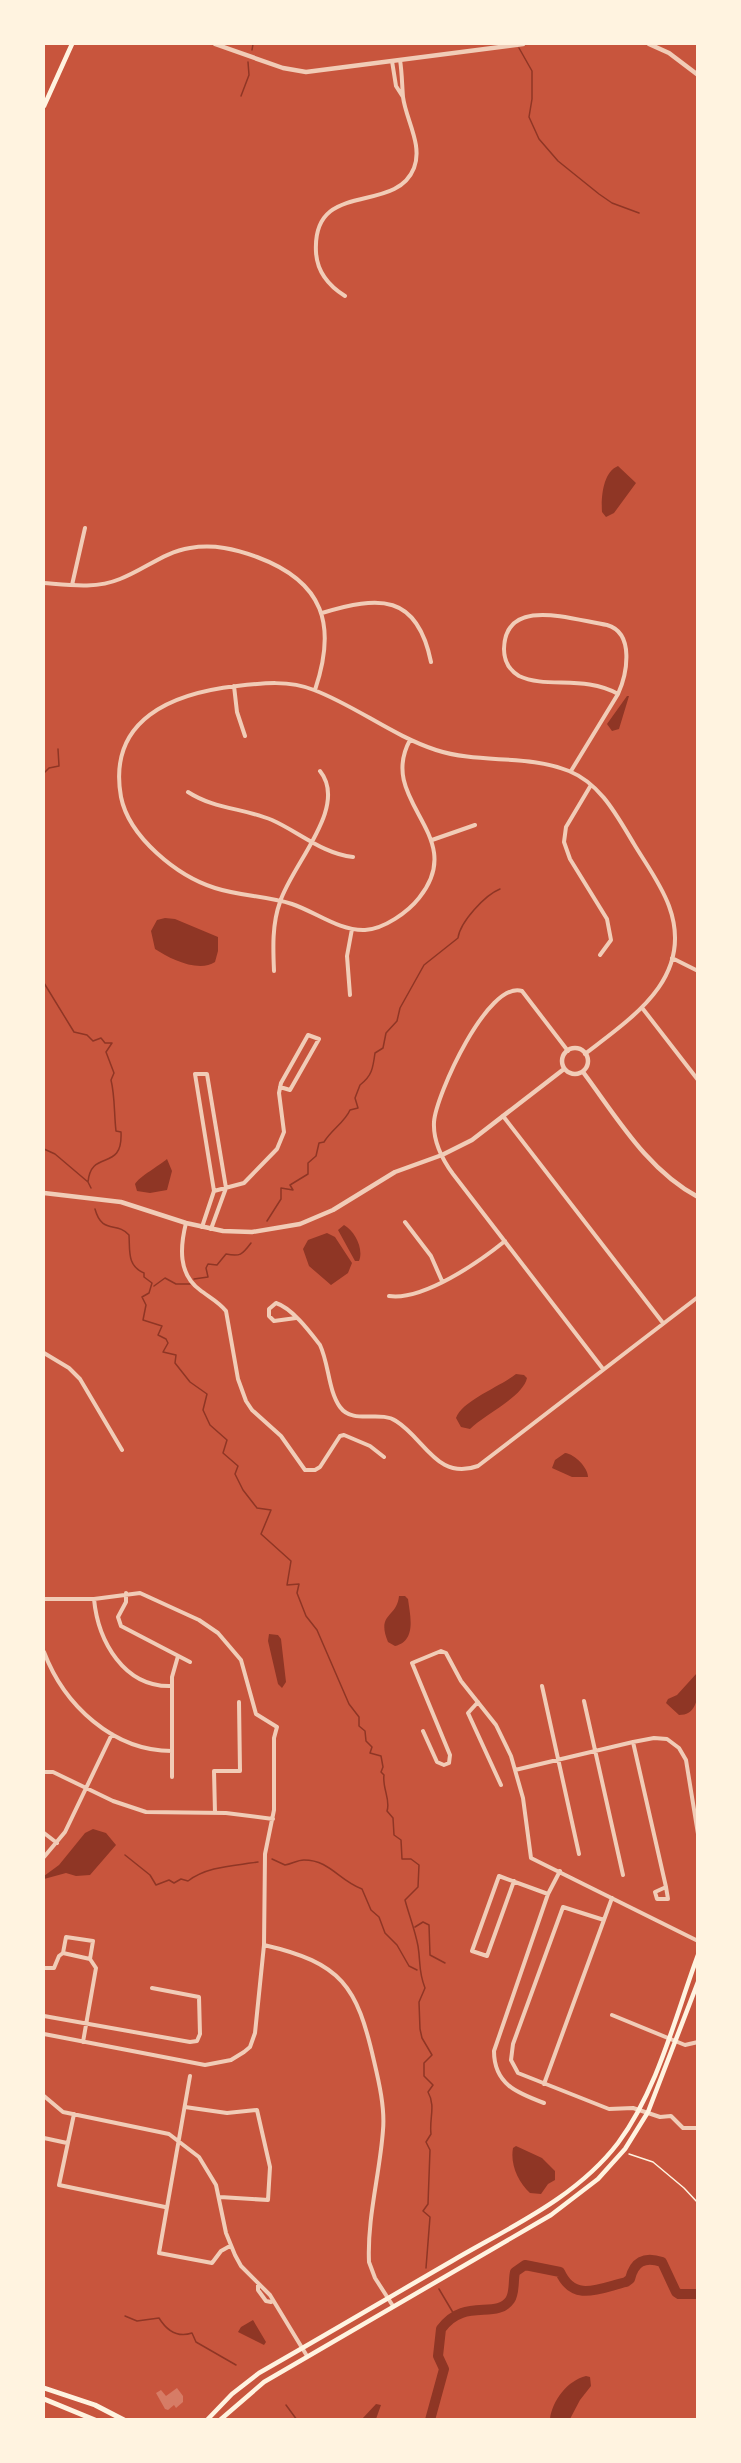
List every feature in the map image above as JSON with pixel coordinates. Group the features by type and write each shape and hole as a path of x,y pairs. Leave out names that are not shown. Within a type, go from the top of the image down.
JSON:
{"main road":[{"path":"44,106 72,44"},
{"path":"207,2420 242,2386 302,2348 561,2197 606,2157 639,2109 668,2038 698,1954"},
{"path":"220,2420 257,2387 541,2221 582,2193 625,2149 648,2112 698,1983"},
{"path":"44,2388 95,2405 124,2420"},
{"path":"44,2401 95,2420"}],"street":[{"path":"215,44 296,71 523,44"},
{"path":"649,44 673,55 698,75"},
{"path":"345,296 332,287 319,268 316,251 318,232 326,218 339,206 354,199 391,192 405,183 411,174 416,152 404,97 400,60"},
{"path":"392,61 396,86 404,97"},
{"path":"72,585 85,528"},
{"path":"44,583 72,585 108,583 176,551 213,546 242,552 280,566 303,582 312,593 322,613 326,645 315,690"},
{"path":"322,613 368,601 390,604 401,609 416,621 421,629 431,662"},
{"path":"571,771 618,694 623,680 626,650 624,639 612,627 535,615 517,619 509,628 505,641 504,658 516,674 529,679 597,684 618,694"},
{"path":"410,740 403,756 402,782 432,840 433,867 427,887 411,907 373,929 352,929 280,900 230,892 201,883 153,848 132,823 122,803 119,777 122,755 128,741 144,718 184,696 234,686 279,682 315,690 410,740 437,751 466,758 537,764 571,771 591,785 610,805 664,893 674,924 672,958 658,989 643,1009 585,1054"},
{"path":"234,686 239,720 245,736"},
{"path":"274,971 273,938 280,900 326,813 330,798 328,784 320,771"},
{"path":"591,785 566,827 564,842 570,859 610,926 611,940 600,955"},
{"path":"188,792 211,805 269,819 333,852 353,856"},
{"path":"432,840 475,825"},
{"path":"350,995 346,956 352,929"},
{"path":"672,958 698,971"},
{"path":"568,1051 522,990 513,989 507,992 478,1019 439,1101 435,1115 435,1134 442,1155 453,1174 603,1369"},
{"path":"643,1009 698,1080"},
{"path":"214,1191 244,1183 281,1144 284,1126 280,1088 308,1035 319,1039 290,1090 280,1088"},
{"path":"577,1049 585,1054 587,1064 583,1072 572,1074 564,1069 562,1058 568,1051 577,1049"},
{"path":"44,1193 121,1202 210,1229 252,1232 300,1224 333,1210 395,1172 442,1155 472,1140 564,1069"},
{"path":"583,1072 657,1167 673,1182 698,1197"},
{"path":"202,1227 214,1191 195,1074 207,1074 226,1188 210,1229"},
{"path":"503,1116 663,1323"},
{"path":"405,1222 431,1256 442,1281"},
{"path":"186,1223 180,1250 187,1273 199,1289 226,1311 238,1379 252,1410 281,1436 305,1470 315,1470 320,1467 336,1441 344,1435 370,1446 384,1457"},
{"path":"389,1296 409,1295 470,1268 505,1241"},
{"path":"296,1318 274,1321 269,1316 269,1309 272,1304 280,1304 296,1318 320,1345 336,1397 343,1409 353,1415 394,1419 435,1459 452,1469 478,1466 698,1296"},
{"path":"44,1353 69,1368 80,1379 122,1450"},
{"path":"126,1593 126,1602 118,1617 119,1623 190,1662"},
{"path":"44,1599 94,1599 126,1593 149,1595 218,1633 243,1666 256,1714 277,1727 274,1738 273,1819 265,1854 264,1945 255,2033 250,2047 238,2057 205,2066 44,2034"},
{"path":"94,1599 101,1633 120,1662 146,1683 172,1686"},
{"path":"44,1652 58,1683 73,1702 112,1734 148,1749 172,1750"},
{"path":"423,1731 437,1762 444,1766 449,1763 450,1755 412,1663 437,1652 446,1653 461,1682 496,1725 515,1770 523,1798 531,1858 698,1941"},
{"path":"172,1777 172,1671 178,1656"},
{"path":"542,1686 579,1854"},
{"path":"584,1701 623,1875"},
{"path":"214,1813 214,1771 240,1771 239,1702"},
{"path":"478,1702 468,1713 501,1785"},
{"path":"44,1857 57,1843 112,1734"},
{"path":"515,1770 595,1750 660,1738 674,1743 683,1753 698,1834"},
{"path":"633,1742 666,1887"},
{"path":"44,1772 53,1772 125,1806 146,1812 214,1813 273,1819"},
{"path":"44,1833 57,1843"},
{"path":"544,2103 520,2094 503,2082 496,2067 494,2051 548,1894 560,1871"},
{"path":"514,1881 487,1956 472,1951 499,1876 514,1881 548,1894"},
{"path":"544,2084 612,1898"},
{"path":"604,1920 563,1907 511,2052 511,2060 518,2073 609,2109 639,2109 660,2117 671,2116 683,2128 698,2128"},
{"path":"44,1968 54,1968 59,1956 63,1953 66,1937 93,1941 90,1959 96,1968 83,2042"},
{"path":"264,1945 300,1956 327,1970 347,1988 360,2008 376,2069 383,2118 369,2262 393,2306"},
{"path":"63,1953 90,1959"},
{"path":"44,2016 190,2042 197,2041 200,2034 199,1997 152,1988"},
{"path":"612,2015 685,2044 698,2042"},
{"path":"190,2076 158,2250 161,2255 212,2263 221,2252 230,2246"},
{"path":"44,2096 56,2108 74,2114 156,2130 178,2140 206,2165 220,2197 230,2246 241,2266 270,2295 272,2302 307,2356"},
{"path":"185,2107 227,2113 257,2110 270,2167 268,2200 220,2197"},
{"path":"74,2114 59,2185 165,2207"},
{"path":"44,2138 68,2143"}],"path":[{"path":"627,2153 652,2162 684,2188 698,2203"}],"shaded area":[{"path":"618,466 636,483 614,513 606,517 602,512 604,486 609,474"},
{"path":"629,696 619,729 612,731 607,724"},
{"path":"175,919 218,937 215,962 201,966 193,965 168,957 155,949 151,931 157,920"},
{"path":"167,1159 172,1171 167,1190 150,1193 137,1191 135,1184 137,1181"},
{"path":"344,1225 352,1231 358,1241 359,1261 355,1261 338,1230"},
{"path":"327,1233 335,1237 352,1263 348,1273 331,1285 309,1266 303,1249 308,1240"},
{"path":"516,1374 527,1378 524,1385 511,1399 470,1429 461,1427 456,1418 466,1405"},
{"path":"565,1453 580,1462 588,1477 572,1477 552,1468 555,1460"},
{"path":"399,1596 405,1596 408,1599 411,1620 407,1639 395,1646 388,1642 384,1626"},
{"path":"269,1634 278,1635 281,1639 286,1682 282,1688 278,1684 268,1641"},
{"path":"697,1673 698,1693 695,1706 686,1714 679,1715 666,1703 668,1699 677,1695"},
{"path":"93,1829 106,1833 116,1845 90,1875 76,1876 66,1873 44,1879 44,1876 59,1865 85,1833"},
{"path":"516,2146 542,2158 555,2171 555,2180 548,2184 541,2194 530,2193 522,2184 514,2166 512,2154"},
{"path":"253,2320 266,2342 264,2345 238,2332 241,2327"},
{"path":"590,2377 591,2386 570,2419 550,2419 554,2405 562,2392 579,2378"},
{"path":"376,2404 381,2405 376,2419 362,2419"}],"building":[{"path":"177,2388 183,2396 183,2402 176,2408 174,2405 168,2410 165,2409 156,2393 161,2390 166,2396"}],"waterway":[{"path":"252,50 253,44"},
{"path":"519,48 532,71 532,99 529,117 539,139 558,161 599,194 612,203 639,213"},
{"path":"241,96 249,75 248,62"},
{"path":"44,773 49,768 59,766 58,749"},
{"path":"44,795 44,802"},
{"path":"267,1221 281,1199 281,1188 293,1190 290,1185 308,1174 308,1163 316,1156 319,1143 324,1142 350,1110 358,1108 355,1098 360,1085 369,1075 375,1053 383,1048 386,1033 397,1021 400,1008 424,965 458,938 463,924 474,910 487,897 500,889"},
{"path":"44,983 74,1032 87,1035 93,1041 101,1038 105,1043 112,1043 106,1052 114,1073 111,1080 116,1131 121,1132 120,1145 112,1157 100,1162 90,1172 88,1182 91,1188"},
{"path":"44,1149 55,1154 88,1182"},
{"path":"95,1209 102,1222 129,1235 132,1262 152,1283 149,1293 142,1297 146,1305 143,1320 162,1326 158,1335 166,1339 168,1343 163,1352 176,1355 175,1363 190,1382 207,1394 203,1410 210,1425 227,1440 223,1453 238,1466 235,1474 243,1490 257,1508 271,1510 261,1534 291,1561 287,1585 299,1584 297,1593 306,1616 317,1630 349,1704 359,1717 359,1726 365,1731 366,1741 372,1747 370,1753 381,1756 383,1767 381,1772 384,1775 388,1803 387,1811 393,1818 394,1835 401,1840 402,1859 411,1859 419,1865 418,1887 405,1900 417,1940 420,1972 425,1988 419,2002 420,2029 422,2038 432,2055 424,2063 424,2076 433,2085 428,2092 432,2107 431,2134 426,2142 430,2150 428,2204 423,2211 430,2217 426,2268"},
{"path":"194,1279 208,1277 206,1268 208,1264 217,1265 226,1254 240,1254 251,1243"},
{"path":"154,1286 165,1278 176,1284 190,1284"},
{"path":"125,1855 150,1875 156,1885 169,1880 174,1883 181,1879 188,1881 213,1869 258,1862"},
{"path":"272,1859 285,1865 304,1860 321,1863 346,1881 362,1889 371,1910 379,1917 385,1933 397,1945 409,1966 417,1970"},
{"path":"415,1927 423,1922 429,1925 430,1955 445,1963"},
{"path":"430,2420 444,2369 438,2356 441,2329 450,2319 460,2314 504,2306 512,2297 515,2272 525,2265 560,2272 566,2282 573,2287 588,2291 626,2282 630,2279 634,2268 641,2262 656,2260 662,2262 676,2292 698,2294"},
{"path":"439,2289 455,2316"},
{"path":"125,2316 137,2321 159,2318 165,2327 173,2332 182,2335 192,2333 196,2342 236,2365"},
{"path":"286,2405 297,2420"}]}
